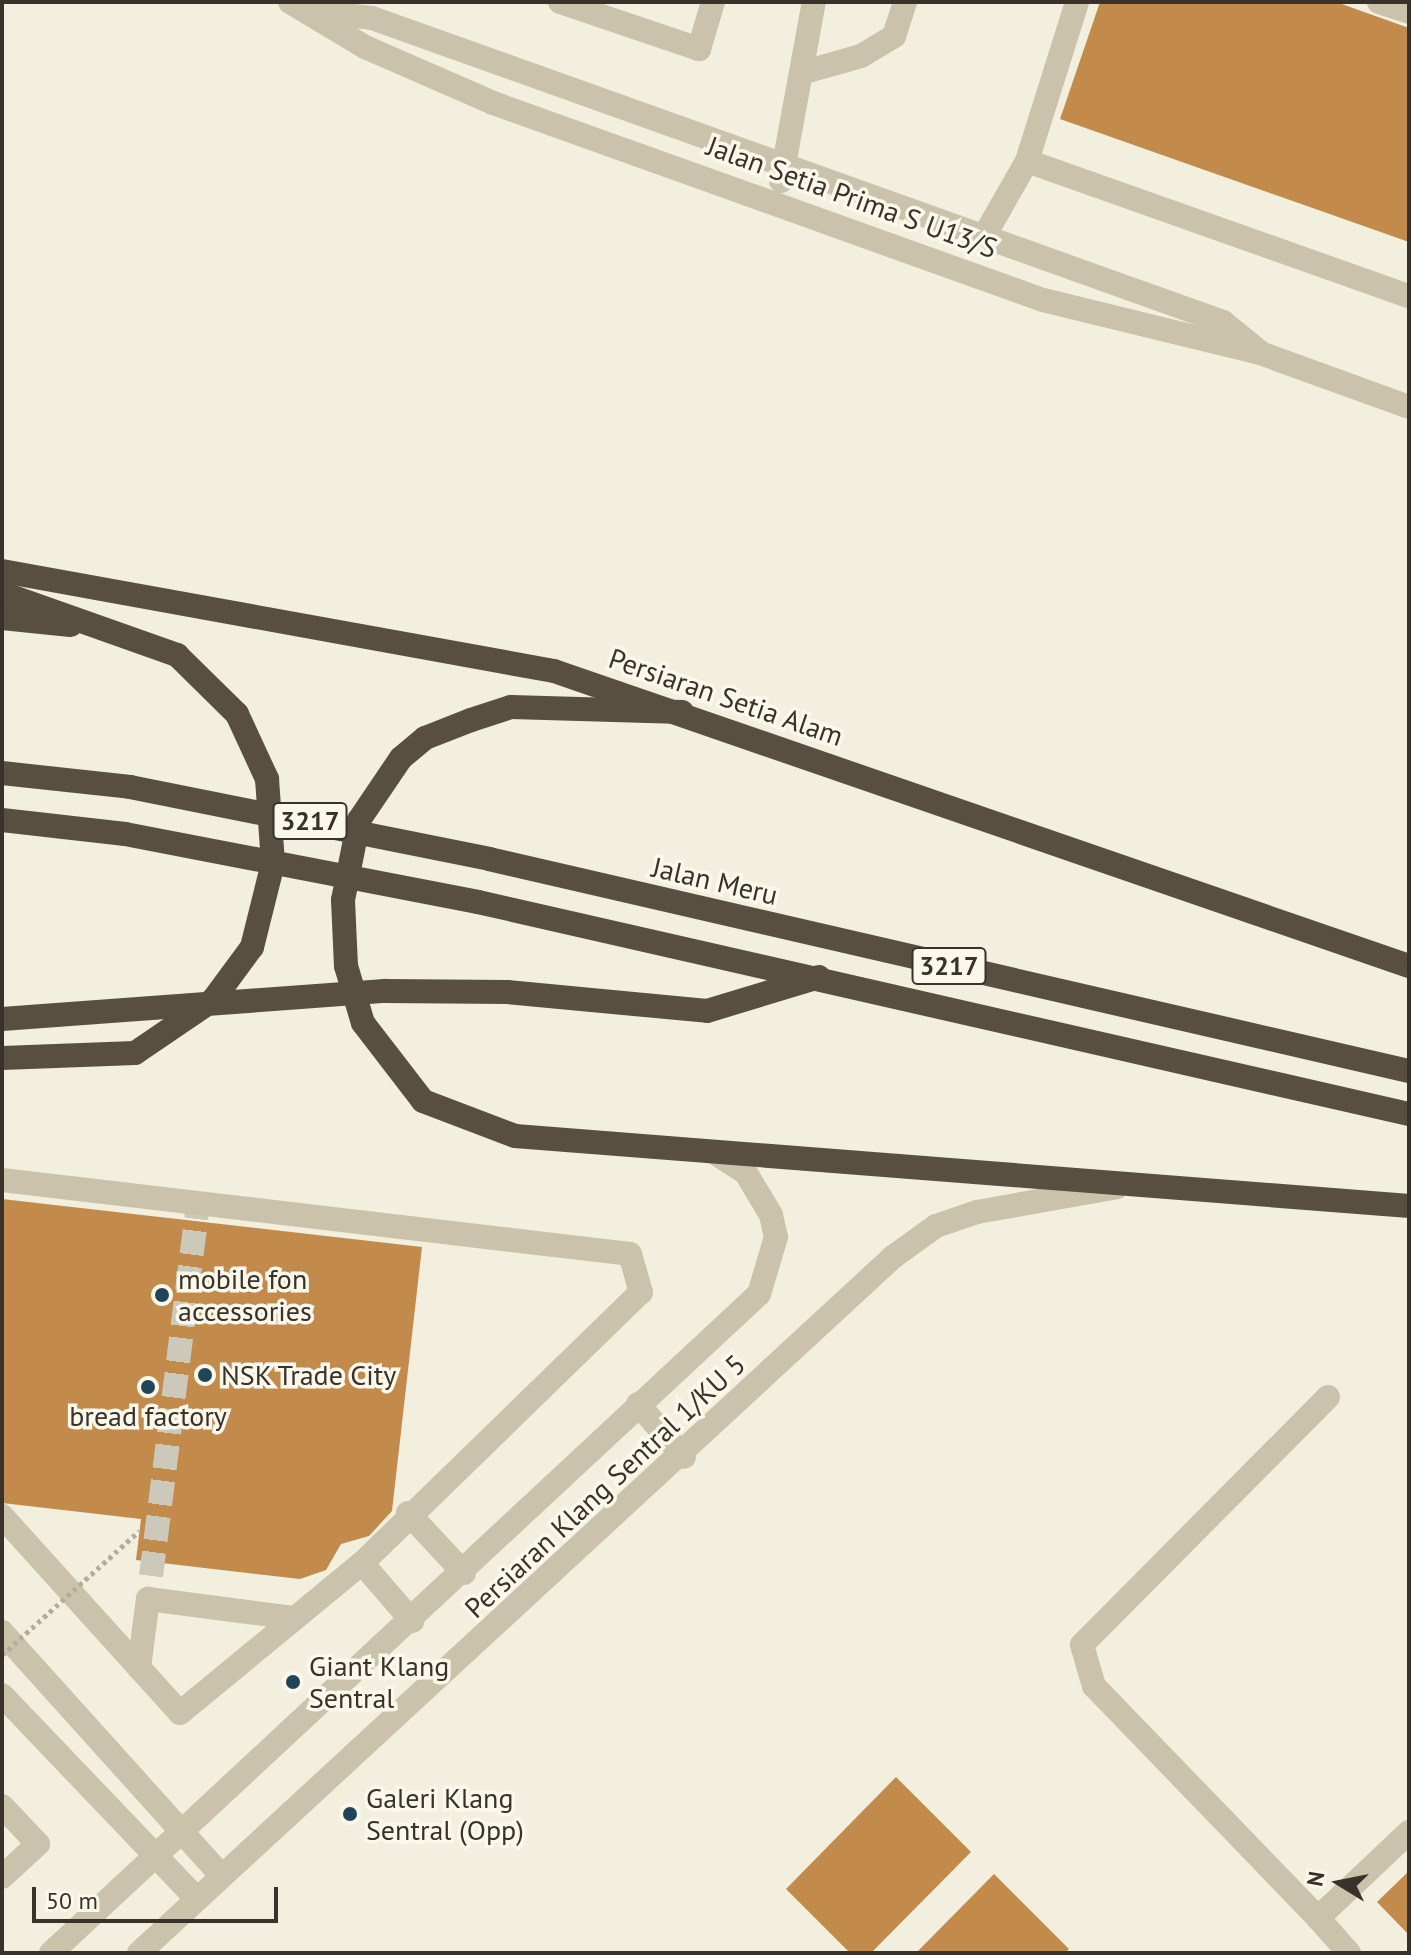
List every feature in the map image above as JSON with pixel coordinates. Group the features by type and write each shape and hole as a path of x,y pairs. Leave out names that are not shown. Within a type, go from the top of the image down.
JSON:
{"highway":[{"name":"Persiaran Setia Alam","path":"2,571 554,671 682,712 1409,966"},
{"path":"2,593 113,629 177,655 227,704 267,779 273,863 252,947 213,1000 135,1053 2,1058"},
{"path":"2,618 113,629"},
{"path":"682,712 511,707 425,738 401,758 359,820 343,900 346,966 363,1023 423,1101 515,1136 718,1155 1409,1206"},
{"name":"Jalan Meru","path":"2,773 130,787 489,859 1409,1071"},
{"name":"3217","path":"2,820 125,834 478,902 821,977 1409,1114"},
{"path":"2,1019 385,991 507,992 707,1011 821,977"}],"street":[{"path":"560,2 699,49 713,2"},
{"path":"778,199 814,2"},
{"path":"801,73 861,56 894,36 905,2"},
{"path":"982,240 1027,161 1077,2"},
{"path":"1379,2 1409,12"},
{"path":"300,7 372,18 982,240 1223,322 1260,353"},
{"name":"Jalan Setia Prima S U13/S","path":"300,7 365,47 493,103 778,199 1043,300 1260,353 1409,407"},
{"path":"1027,161 1409,296"},
{"name":"Persiaran Klang Sentral 1/KU 5","path":"51,1953 464,1573 638,1404 759,1294 771,1267 776,1237 761,1194 718,1155"},
{"path":"2,1180 630,1254 641,1292 408,1513 362,1563 180,1713 2,1516"},
{"name":"Persiaran Klang Sentral 1/KU 5","path":"139,1953 221,1875 684,1457 893,1257 936,1226 1123,1186"},
{"path":"1328,1397 1082,1645 1094,1686 1349,1953"},
{"path":"638,1404 684,1457"},
{"path":"408,1513 464,1573"},
{"path":"362,1563 412,1621"},
{"path":"139,1668 150,1588 295,1618"},
{"path":"2,1632 178,1833 221,1875"},
{"path":"2,1695 197,1899"},
{"path":"2,1806 38,1844 2,1877"},
{"path":"1318,1918 1409,1832"}],"path":[{"path":"2,1655 139,1531"}],"building":[{"path":"1100,2 1336,2 1409,28 1409,242 1060,119"},
{"name":"NSK Trade City","path":"2,1199 422,1247 392,1511 369,1536 341,1544 326,1570 300,1579 136,1560 141,1519 2,1503"},
{"path":"896,1777 971,1852 871,1953 850,1953 786,1889"},
{"path":"1409,1871 1409,1935 1377,1902"},
{"path":"994,1874 1069,1949 1065,1953 916,1953"}],"tunnel":[{"path":"151,1576 198,1202"}],"place":[{"name":"mobile fon accessories","path":"162,1295"},
{"name":"NSK Trade City","path":"205,1375"},
{"name":"bread factory","path":"148,1387"},
{"name":"Giant Klang Sentral","path":"293,1682"},
{"name":"Galeri Klang Sentral (Opp)","path":"350,1814"}]}
